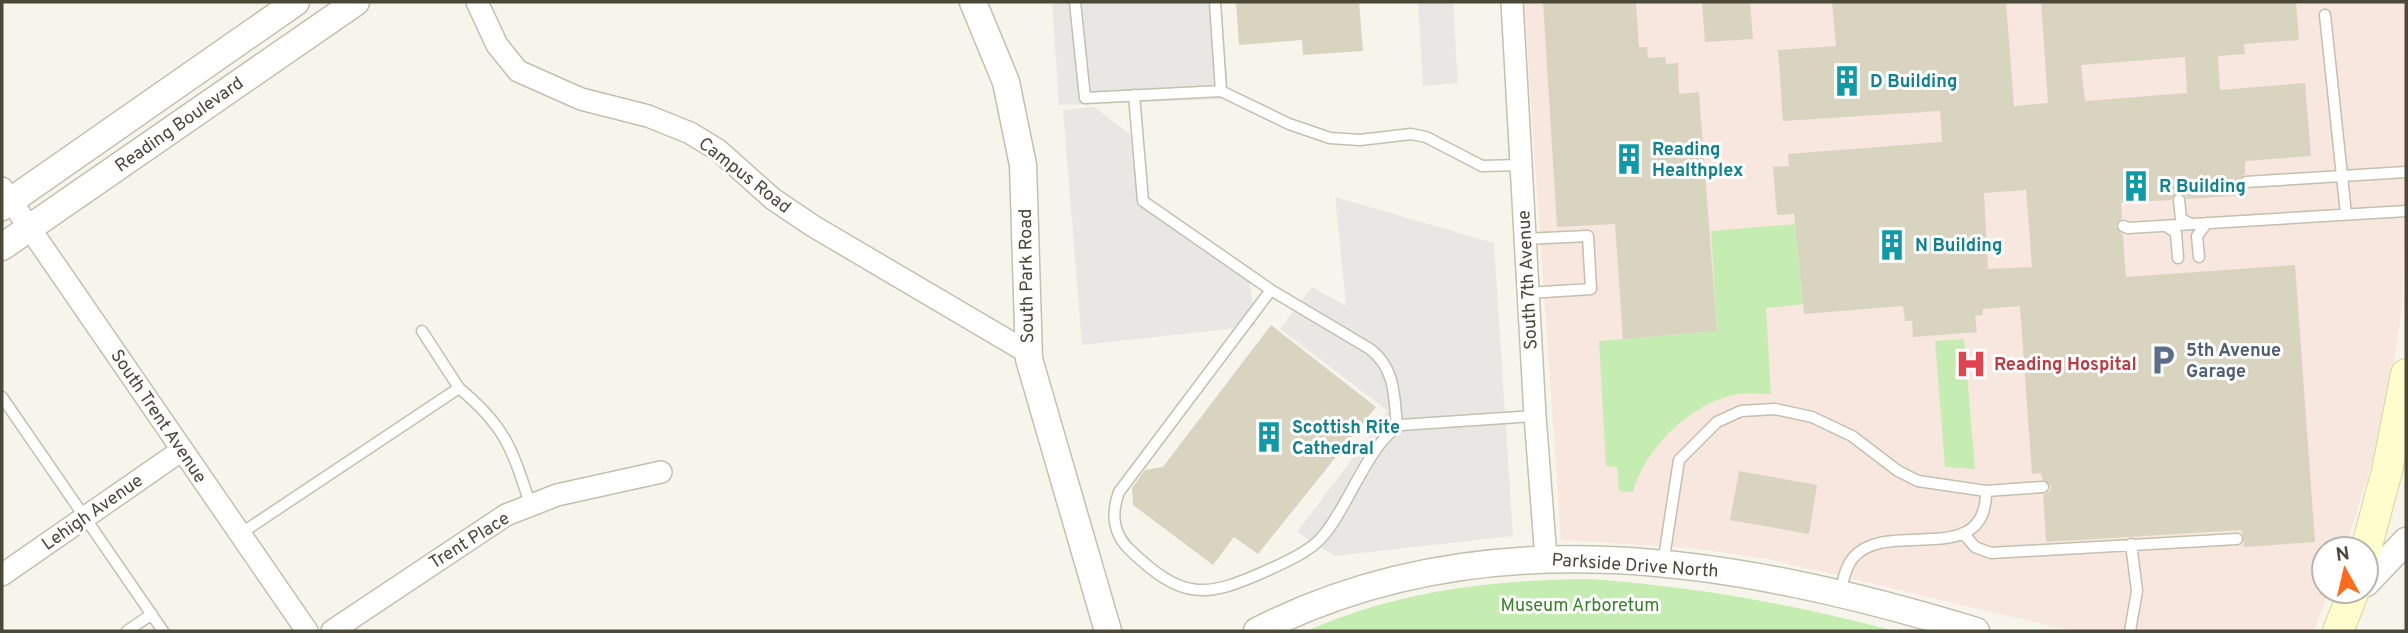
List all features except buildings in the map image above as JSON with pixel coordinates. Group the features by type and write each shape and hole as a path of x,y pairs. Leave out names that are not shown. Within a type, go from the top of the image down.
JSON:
{"main road":[{"path":"2370,535 2387,471 2406,374"},
{"path":"2338,631 2351,605"}],"street":[{"name":"Reading Boulevard","path":"2,247 30,228 296,2"},
{"name":"Reading Boulevard","path":"5,199 171,110 356,2"},
{"name":"Campus Road","path":"477,2 497,45 518,71 581,99 648,116 690,133 718,149 773,199 813,226 1027,352"},
{"name":"South Park Road","path":"973,2 1000,62 1015,117 1021,153 1026,208 1027,352 1108,631"},
{"name":"South 7th Avenue","path":"1511,2 1546,558"},
{"name":"South Trent Avenue","path":"5,199 30,228 307,631"},
{"name":"Lehigh Avenue","path":"2,575 182,450"},
{"name":"Trent Place","path":"332,631 489,524 530,504 557,495 662,472"},
{"path":"2380,568 2406,541"},
{"name":"Parkside Drive North","path":"1257,631 1321,601 1395,578 1439,568 1546,558 1716,569 1840,593 1976,631"}],"lane":[{"path":"1075,2 1085,98 1222,90 1289,124 1330,138 1360,140 1412,134 1426,137 1482,166 1520,165"},
{"path":"1215,2 1222,90"},
{"path":"2325,15 2346,215"},
{"path":"1134,95 1143,201 1271,290 1370,349 1383,361 1393,380 1397,427"},
{"path":"2246,182 2406,172"},
{"path":"2179,200 2181,219 2191,224"},
{"path":"2123,226 2166,226 2406,211"},
{"path":"2199,257 2197,236 2207,223"},
{"path":"2166,226 2176,233 2178,258"},
{"path":"1524,239 1588,236 1591,289 1528,293"},
{"path":"1271,290 1119,492 1113,516 1119,538 1128,549 1176,586 1214,591 1240,583 1278,566 1322,539 1379,448 1397,427 1414,423 1535,416"},
{"path":"422,331 459,388 482,407 511,444 530,504"},
{"path":"240,534 459,388"},
{"path":"2,397 163,631"},
{"path":"1663,564 1679,460 1717,422 1741,411 1775,409 1812,418 1852,436 1898,471 1918,481 1986,491 2043,487"},
{"path":"1840,593 1848,566 1861,551 1886,543 1963,533 1973,528 1986,510 1986,491"},
{"path":"1963,533 1975,547 1991,553 2237,538"},
{"path":"2130,631 2137,591 2131,544"},
{"path":"127,631 152,614"}],"shaded area":[{"path":"1052,2 1221,2 1229,99 1059,105"},
{"path":"1418,2 1453,2 1458,83 1423,86"},
{"name":"Reading Hospital","path":"1524,2 2404,2 2406,174 2402,308 2385,421 2349,535 2310,535 2310,605 2324,605 2314,631 2072,631 1768,559 1691,548 1561,540"},
{"path":"1094,107 1130,134 1138,189 1248,272 1256,326 1082,345 1063,110"},
{"path":"1335,197 1494,243 1513,536 1334,556 1297,532 1388,411 1280,329 1312,287 1346,306"}],"green space":[{"path":"1795,224 1803,304 1766,308 1771,394 1739,394 1721,398 1688,416 1659,444 1648,459 1633,492 1619,491 1617,467 1606,466 1599,341 1717,331 1711,231"},
{"path":"1964,339 1975,469 1945,467 1935,341"},
{"name":"Museum Arboretum","path":"1588,579 1665,586 1742,598 1818,612 1894,631 1307,631 1375,606 1444,590 1516,582"}],"place":[{"name":"D Building","path":"1847,81"},
{"name":"Reading Healthplex","path":"1629,159"},
{"name":"R Building","path":"2136,186"},
{"name":"N Building","path":"1892,245"},
{"name":"5th Avenue Garage","path":"2163,360"},
{"name":"Reading Hospital","path":"1971,364"},
{"name":"Scottish Rite Cathedral","path":"1269,437"}]}
